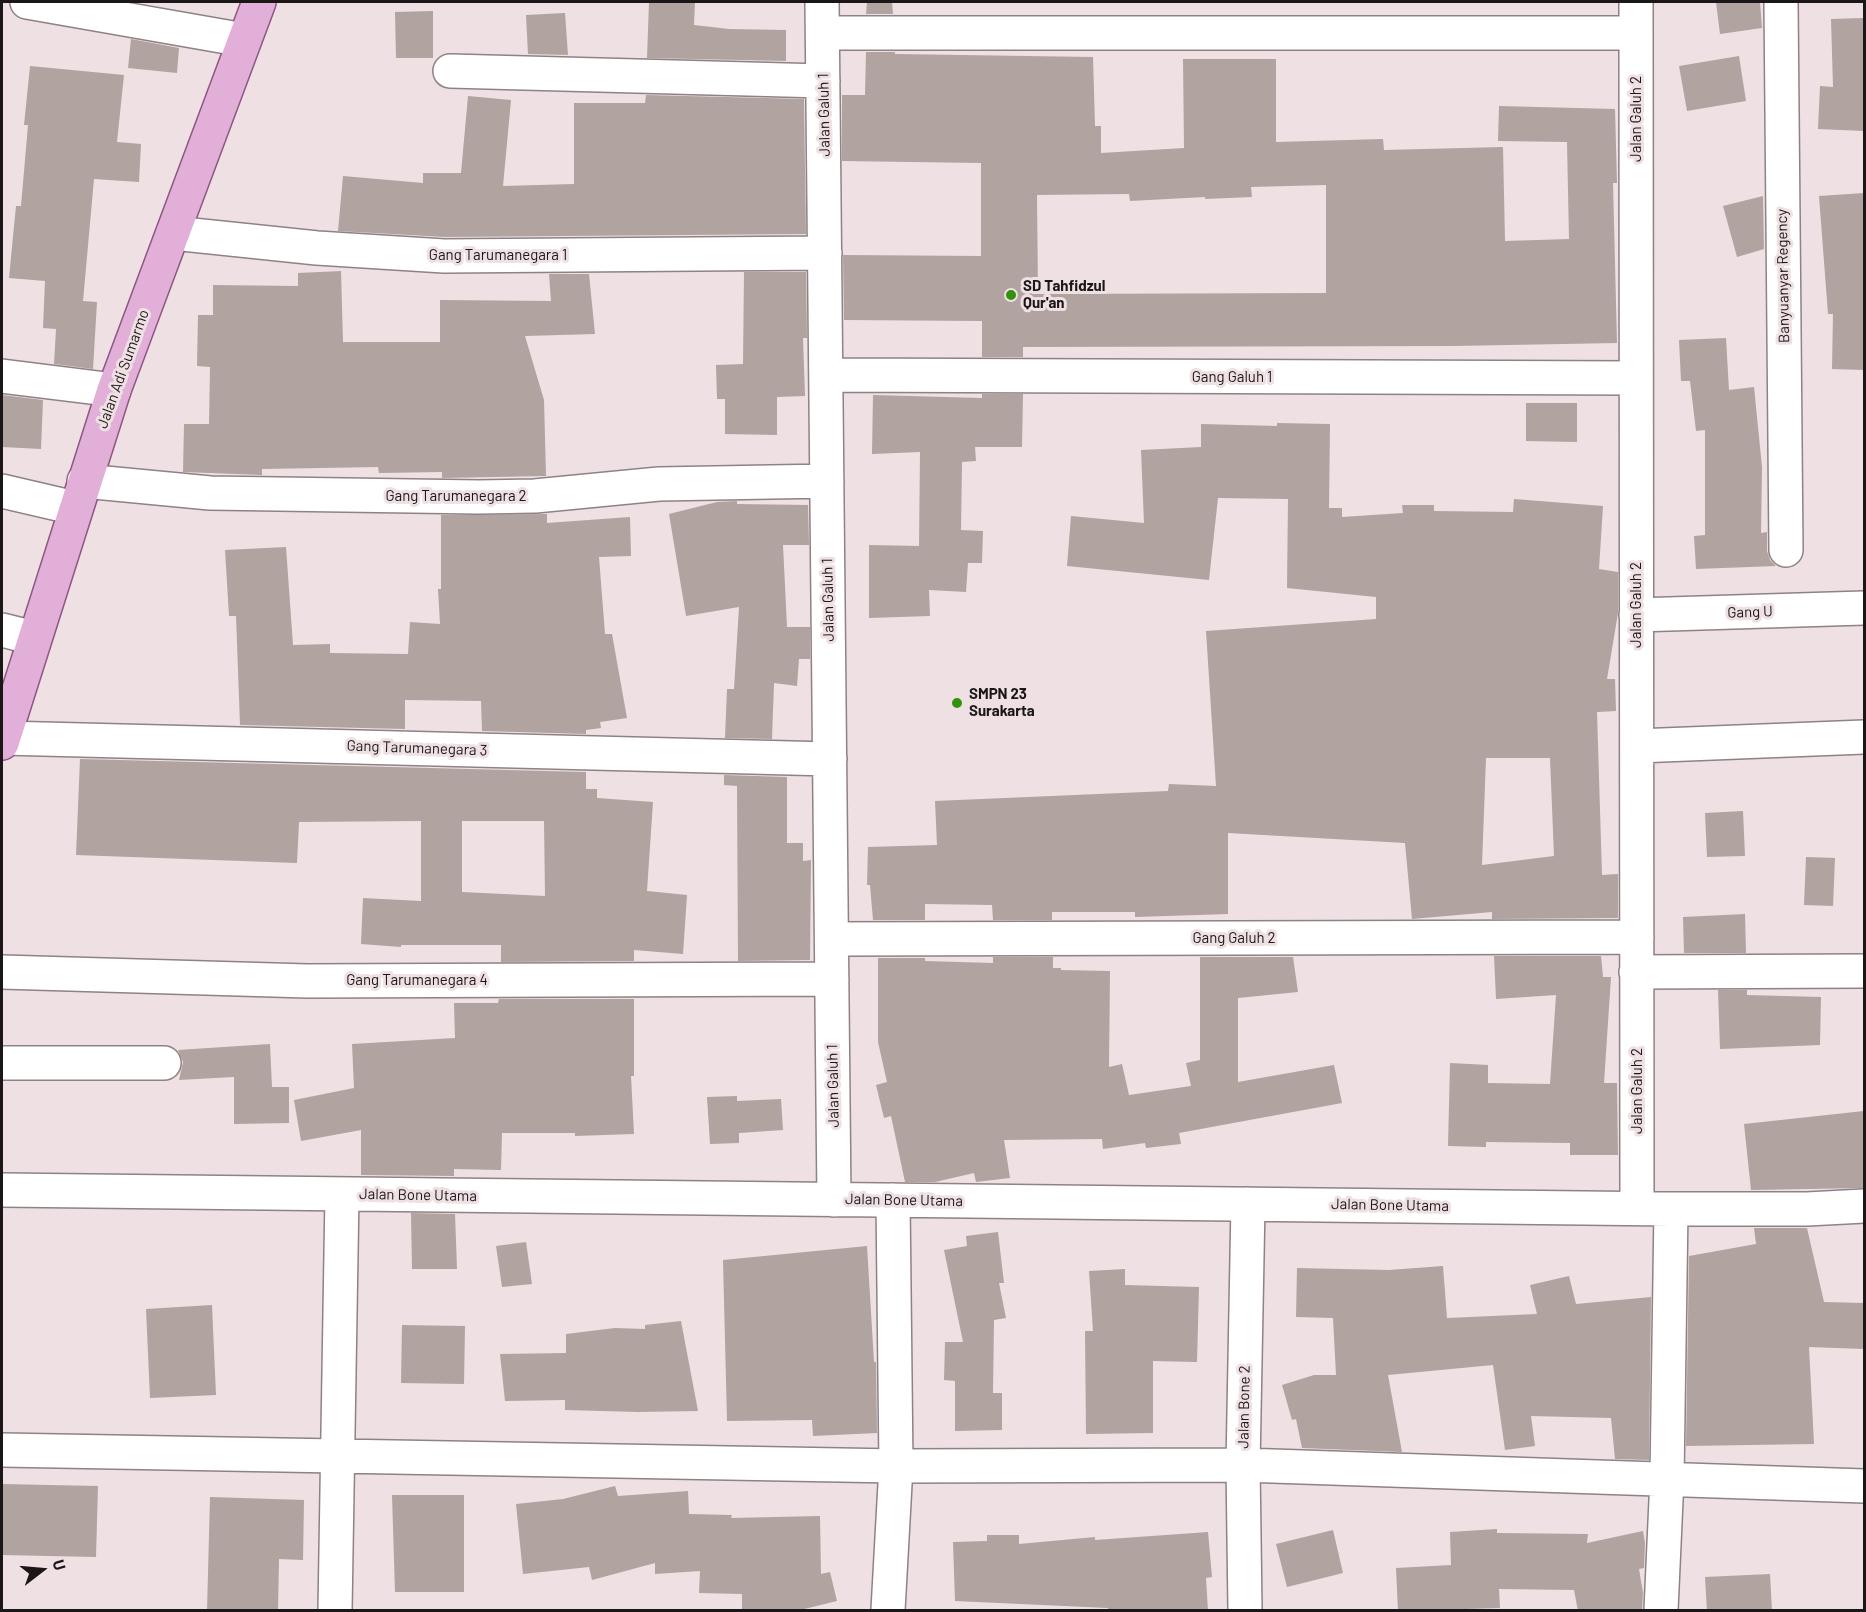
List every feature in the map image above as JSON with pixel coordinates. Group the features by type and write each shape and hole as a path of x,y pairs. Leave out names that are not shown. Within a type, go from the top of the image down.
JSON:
{"main road":[{"name":"Jalan Adi Sumarmo","path":"2,740 114,390 259,2"}],"street":[{"path":"27,2 244,40"},
{"name":"Banyuanyar Regency","path":"1781,2 1786,550"},
{"path":"822,17 1636,17"},
{"name":"Jalan Galuh 1","path":"822,17 834,1200"},
{"name":"Jalan Galuh 2","path":"1636,17 1637,1208"},
{"path":"450,72 823,81"},
{"name":"Gang Tarumanegara 1","path":"173,233 317,248 444,255 825,253"},
{"name":"Gang Galuh 1","path":"827,375 1636,378"},
{"path":"2,376 114,390"},
{"name":"Gang Tarumanegara 2","path":"2,491 80,494 210,493 479,497 535,496 660,484 827,480"},
{"name":"Gang U","path":"1636,615 1864,608"},
{"path":"2,630 34,638"},
{"path":"1637,746 1864,737"},
{"name":"Gang Tarumanegara 3","path":"2,740 830,759"},
{"name":"Gang Galuh 2","path":"832,939 1637,938"},
{"path":"1636,972 1864,971"},
{"name":"Gang Tarumanegara 4","path":"2,972 307,981 832,979"},
{"path":"2,1063 164,1063"},
{"name":"Jalan Bone Utama","path":"2,1190 1671,1209 1807,1209 1864,1206"},
{"path":"335,1611 342,1194"},
{"path":"888,1611 896,1466 894,1200"},
{"name":"Jalan Bone 2","path":"1245,1611 1243,1465 1248,1204"},
{"path":"1661,1611 1667,1478 1671,1209"},
{"path":"2,1450 896,1466 1243,1465 1864,1486"}],"building":[{"path":"649,2 695,2 694,25 729,29 786,30 786,61 647,58"},
{"path":"867,2 892,2 893,14 866,14"},
{"path":"1716,2 1760,2 1762,28 1720,34"},
{"path":"433,11 433,58 396,58 395,12"},
{"path":"565,13 568,55 528,54 526,15"},
{"path":"1864,18 1864,131 1818,129 1820,86 1833,87 1831,19"},
{"path":"131,39 179,48 177,73 128,68"},
{"path":"866,52 1093,57 1095,126 1101,126 1101,153 1184,148 1183,59 1276,59 1276,142 1383,139 1384,150 1503,147 1505,241 1569,239 1567,142 1498,141 1499,106 1615,109 1617,183 1613,183 1617,343 1454,346 1023,347 1023,357 982,357 982,321 844,320 843,255 981,256 981,163 842,161 842,95 865,95","holes":["1326,185 1326,293 1038,294 1037,195 1129,194 1130,201 1205,197 1205,199 1252,197 1251,187"]},
{"path":"1739,56 1746,101 1687,111 1679,66"},
{"path":"30,66 124,75 117,142 141,144 139,182 94,179 83,301 97,302 93,369 54,364 56,329 43,328 45,281 9,278 16,206 21,206 28,125 24,125"},
{"path":"646,95 804,99 806,234 445,237 338,231 343,176 423,183 423,173 461,173 468,96 511,100 503,186 574,184 574,103 645,103"},
{"path":"1864,193 1864,370 1832,369 1833,314 1828,314 1819,196"},
{"path":"1763,196 1764,249 1737,257 1723,206"},
{"path":"341,271 343,342 440,342 440,300 551,301 549,274 589,274 595,334 525,336 544,400 546,476 442,478 442,472 379,473 378,467 262,469 262,475 183,472 184,424 209,424 210,367 197,366 198,315 213,315 213,285 298,286 298,273"},
{"path":"744,272 806,272 807,338 803,338 805,396 777,397 777,435 725,434 725,399 717,399 716,365 743,364"},
{"path":"1726,338 1729,390 1754,387 1762,467 1761,533 1767,532 1767,551 1770,560 1776,566 1696,569 1694,536 1705,535 1705,430 1696,431 1690,381 1681,381 1679,340"},
{"path":"982,394 1023,394 1022,447 975,447 976,461 962,462 961,530 983,531 982,563 968,563 966,592 929,590 930,616 869,618 869,545 919,546 920,452 872,454 873,395 982,398"},
{"path":"2,395 43,400 41,449 2,447"},
{"path":"1526,403 1577,403 1577,442 1526,441"},
{"path":"1277,423 1330,424 1329,508 1342,508 1342,517 1403,513 1402,505 1434,505 1434,511 1513,512 1514,499 1603,506 1599,569 1618,572 1618,613 1607,679 1615,679 1616,711 1597,712 1602,875 1618,874 1618,918 1492,919 1492,912 1412,919 1405,843 1228,833 1228,914 1135,917 1135,912 1052,912 1052,920 993,920 992,905 925,904 925,920 873,920 870,885 867,885 868,847 937,845 935,801 1168,791 1169,784 1216,786 1206,631 1376,619 1376,597 1287,588 1288,499 1218,498 1209,580 1067,566 1071,516 1144,523 1141,450 1201,447 1201,424 1277,426","holes":["1486,758 1550,758 1554,856 1482,865"]},
{"path":"737,501 737,504 808,505 809,545 783,545 787,627 810,627 810,659 799,659 797,686 774,683 772,739 725,738 727,689 734,689 739,607 686,616 669,514 717,502"},
{"path":"547,514 547,523 630,517 631,556 599,557 605,634 612,634 627,718 600,722 601,728 586,730 586,734 482,731 481,701 405,700 405,729 240,725 236,616 229,616 225,550 286,547 293,645 330,644 330,653 408,654 410,622 440,624 438,589 441,589 441,515"},
{"path":"80,759 586,772 586,789 597,789 597,798 653,802 647,891 687,895 683,954 634,950 634,961 501,962 501,945 401,945 401,947 361,944 363,898 421,901 421,821 299,822 297,863 76,855","holes":["462,821 544,821 545,896 462,892"]},
{"path":"724,775 787,777 787,843 803,843 803,861 811,860 810,960 738,961 737,786 724,785"},
{"path":"1743,811 1745,856 1707,857 1705,813"},
{"path":"1806,857 1835,858 1833,906 1804,905"},
{"path":"1745,914 1746,953 1684,953 1683,917"},
{"path":"1494,956 1601,956 1603,977 1611,977 1604,1083 1617,1083 1618,1155 1570,1155 1570,1143 1486,1142 1486,1147 1448,1146 1450,1063 1488,1065 1488,1083 1550,1084 1556,995 1496,999"},
{"path":"993,957 1053,957 1053,968 1061,968 1061,970 1110,971 1109,1067 1122,1064 1129,1095 1191,1086 1186,1063 1200,1060 1200,957 1293,957 1298,992 1238,998 1238,1082 1334,1065 1342,1103 1179,1133 1181,1144 1146,1148 1145,1143 1103,1149 1102,1139 1004,1140 1010,1178 976,1182 974,1173 935,1182 905,1182 891,1116 884,1118 876,1085 887,1082 878,1042 878,958 925,958 925,961 993,963"},
{"path":"1718,990 1747,990 1747,995 1821,997 1820,1045 1720,1049"},
{"path":"499,999 634,999 634,1076 631,1076 634,1134 575,1136 575,1133 502,1133 501,1170 454,1169 454,1176 361,1175 361,1130 301,1141 294,1100 354,1088 352,1044 455,1038 454,1003 498,1003"},
{"path":"270,1044 272,1087 289,1087 289,1123 234,1124 234,1077 179,1080 183,1062 178,1050"},
{"path":"737,1096 737,1101 781,1099 783,1130 739,1133 739,1143 710,1144 707,1097"},
{"path":"1864,1111 1864,1188 1751,1190 1744,1124"},
{"path":"411,1213 455,1214 457,1269 412,1269"},
{"path":"1754,1228 1807,1228 1824,1302 1864,1303 1864,1349 1809,1347 1814,1444 1686,1446 1689,1256 1756,1244"},
{"path":"998,1232 1004,1283 999,1283 1006,1318 994,1320 993,1393 1002,1393 1002,1430 955,1431 955,1381 944,1380 945,1342 963,1342 944,1250 967,1246 966,1236"},
{"path":"526,1242 532,1284 502,1287 496,1246"},
{"path":"867,1246 874,1362 876,1362 877,1433 813,1436 812,1420 727,1421 723,1260"},
{"path":"1443,1266 1447,1318 1537,1314 1530,1285 1569,1276 1576,1304 1651,1297 1649,1460 1615,1459 1611,1418 1531,1416 1535,1446 1505,1450 1493,1365 1388,1375 1402,1452 1302,1448 1296,1419 1292,1420 1282,1385 1314,1375 1336,1375 1333,1318 1296,1317 1297,1268 1389,1270"},
{"path":"1125,1269 1125,1285 1199,1287 1197,1362 1153,1361 1153,1433 1086,1434 1085,1331 1093,1331 1089,1271"},
{"path":"212,1305 216,1395 150,1398 146,1309"},
{"path":"681,1321 698,1411 565,1410 565,1400 505,1401 500,1354 566,1353 566,1334 615,1328 645,1329 645,1325"},
{"path":"402,1325 465,1326 464,1384 401,1383"},
{"path":"2,1484 98,1486 96,1557 2,1555"},
{"path":"615,1486 618,1496 688,1491 689,1514 732,1515 731,1518 820,1516 821,1574 830,1572 837,1601 796,1611 742,1611 742,1594 699,1593 700,1571 655,1574 655,1563 592,1580 589,1567 523,1574 516,1504 563,1499"},
{"path":"392,1495 464,1495 464,1592 395,1592"},
{"path":"210,1497 304,1500 303,1560 279,1559 278,1611 207,1611"},
{"path":"1497,1529 1497,1533 1588,1534 1587,1543 1643,1531 1644,1568 1639,1569 1643,1593 1642,1611 1578,1611 1574,1590 1499,1589 1500,1608 1398,1611 1396,1568 1451,1565 1450,1532"},
{"path":"1333,1530 1343,1573 1287,1587 1276,1544"},
{"path":"1208,1532 1212,1577 1206,1578 1208,1611 1108,1611 1108,1608 955,1601 953,1542 987,1541 987,1535 1019,1535 1019,1544 1095,1537 1095,1540"},
{"path":"1770,1574 1772,1611 1707,1611 1705,1577"}],"place":[{"name":"SD Tahfidzul Qur'an","path":"1011,295"},
{"name":"SMPN 23 Surakarta","path":"957,703"}]}
